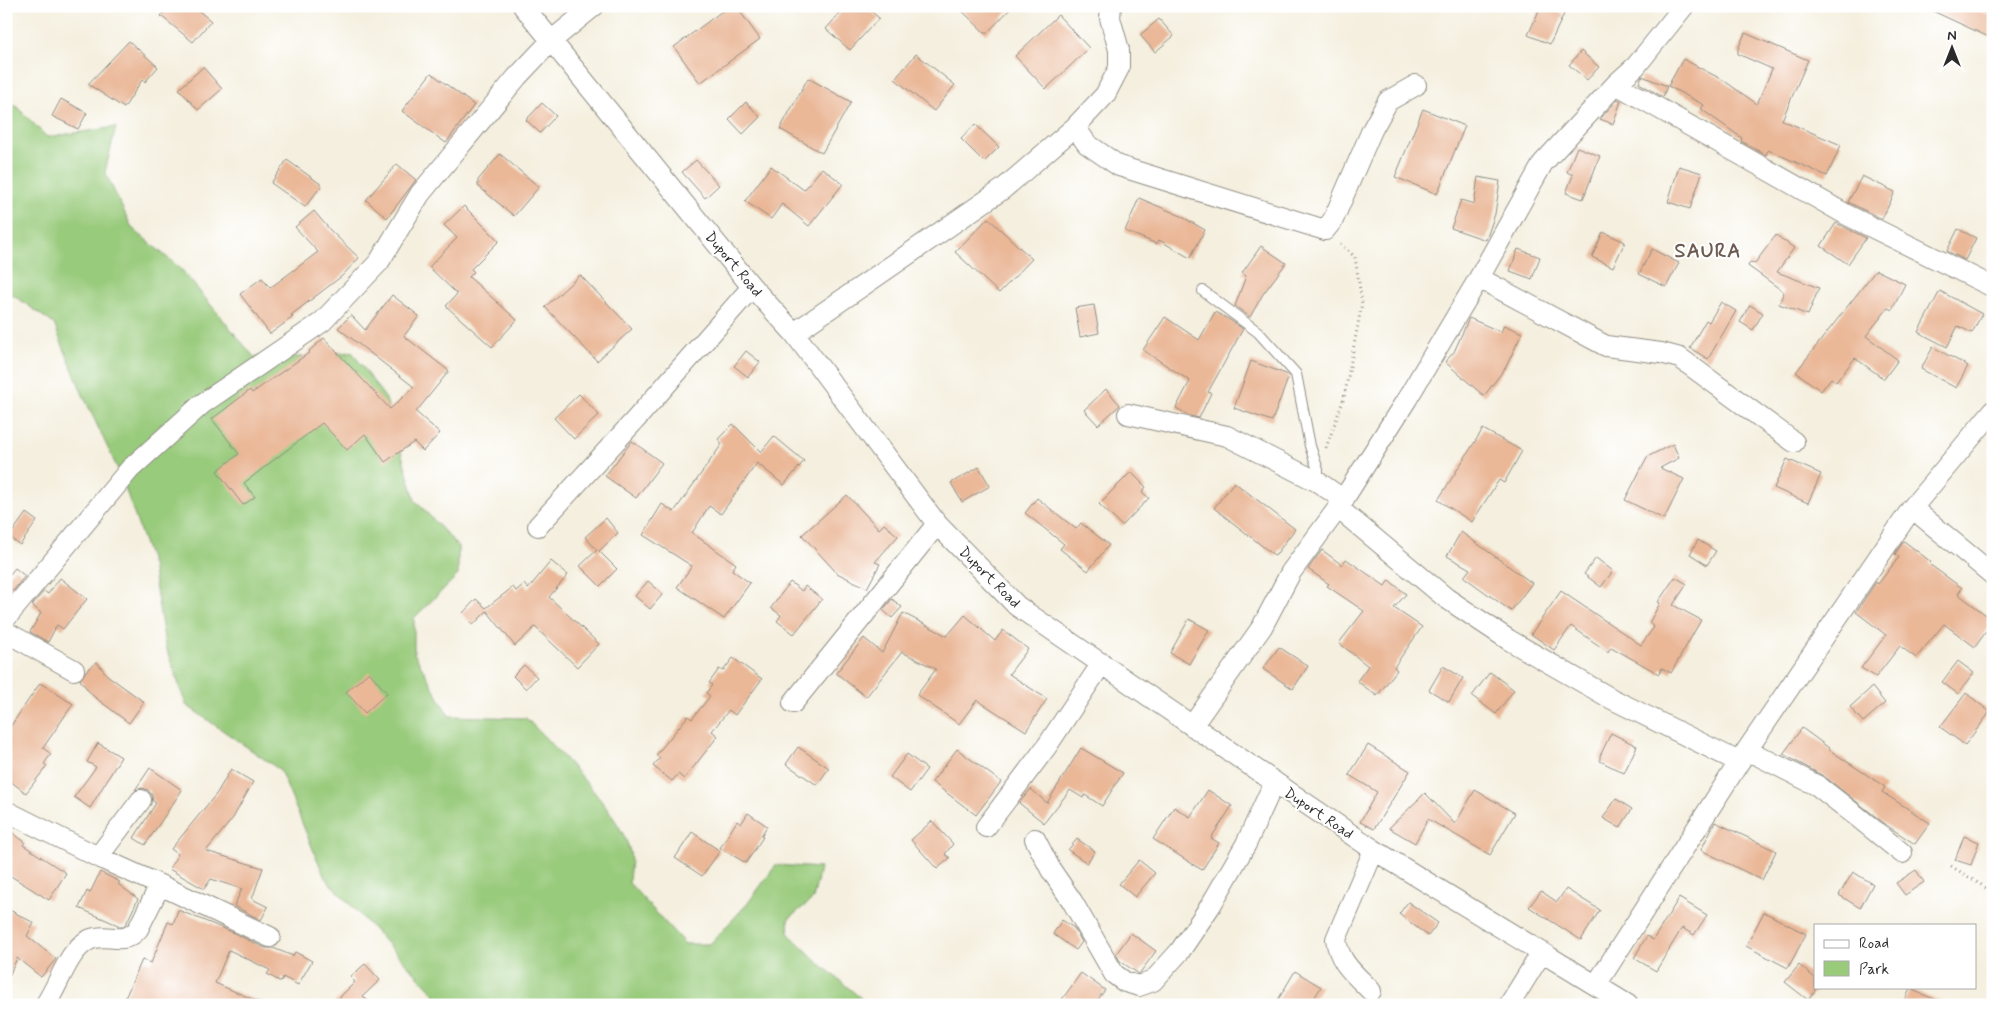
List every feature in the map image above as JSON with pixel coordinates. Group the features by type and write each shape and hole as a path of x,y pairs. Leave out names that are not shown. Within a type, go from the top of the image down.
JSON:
{"street":[{"name":"Duport Road","path":"523,6 752,287 794,333 937,524 1017,606 1374,850 1628,1005"},
{"path":"6,618 130,469 202,404 322,322 379,262 420,194 517,77 551,41 594,6"},
{"path":"794,333 1003,189 1075,127 1105,95 1119,68 1119,50 1110,18 1111,6"},
{"path":"1192,726 1262,627 1291,572 1341,504 1407,400 1479,278 1543,163 1616,84 1636,66 1684,6"},
{"path":"1075,127 1087,144 1119,166 1325,230 1333,220 1372,130 1388,101 1416,84"},
{"path":"1616,84 1847,215 1993,287"},
{"path":"1479,278 1606,346 1661,353 1680,358 1794,442"},
{"path":"538,526 752,287"},
{"path":"1596,985 1743,756 1912,508 1993,410"},
{"path":"1128,414 1227,436 1318,476 1341,504 1446,598 1509,640 1612,698 1743,756 1818,786 1902,853"},
{"path":"1912,508 1993,575"},
{"path":"793,703 937,524"},
{"path":"6,632 74,670"},
{"path":"986,827 1047,746 1102,663"},
{"path":"1035,839 1051,870 1072,901 1114,974 1125,982 1139,986 1152,981 1180,951 1211,904 1246,844 1274,782"},
{"path":"98,857 141,800"},
{"path":"6,811 98,857 270,937"},
{"path":"1371,991 1343,962 1337,951 1336,939 1374,850"},
{"path":"45,1005 72,957 81,946 92,939 127,938 133,936 138,930 160,885"},
{"path":"1509,1005 1542,952"}],"lane":[{"path":"1203,292 1258,332 1296,374 1318,476"}],"path":[{"path":"1318,476 1344,398 1362,303 1355,257 1325,230"},
{"path":"1950,866 1993,894"}],"green space":[{"path":"6,96 47,137 116,127 105,172 132,228 181,269 254,357 300,357 352,352 386,399 415,500 458,546 458,575 414,618 414,653 449,716 526,718 586,782 614,819 630,852 629,883 685,944 710,944 748,903 776,865 820,868 813,899 788,919 789,934 820,964 869,1005 439,1005 434,993 325,878 280,770 186,705 165,644 152,565 121,476 83,395 54,324 12,294 6,301"}],"building":[{"path":"169,6 193,6 211,21 193,42 161,16"},
{"path":"729,6 736,6 760,39 700,83 674,47"},
{"path":"846,6 865,6 879,18 850,50 826,29"},
{"path":"957,6 1013,6 986,34"},
{"path":"1541,6 1547,6 1564,14 1550,44 1528,35"},
{"path":"1922,6 1969,6 1993,17 1993,39"},
{"path":"1058,15 1089,48 1046,89 1015,56"},
{"path":"1159,19 1174,36 1155,52 1140,35"},
{"path":"1745,33 1808,60 1782,120 1841,145 1827,176 1768,150 1766,155 1741,141 1742,138 1701,109 1704,105 1668,86 1683,59 1723,80 1757,104 1772,69 1738,54 1738,49"},
{"path":"129,41 158,67 145,82 142,80 124,108 88,84"},
{"path":"1581,51 1599,67 1587,80 1569,65"},
{"path":"916,54 955,85 934,111 895,79"},
{"path":"203,67 222,89 198,110 179,89"},
{"path":"431,73 474,105 446,143 402,111"},
{"path":"1642,76 1667,86 1663,97 1639,83"},
{"path":"808,78 851,102 822,153 780,129"},
{"path":"61,99 87,113 78,129 52,116"},
{"path":"1618,99 1621,101 1613,124 1600,119"},
{"path":"746,102 760,117 743,134 729,119"},
{"path":"542,103 556,116 540,133 526,120"},
{"path":"1423,109 1465,126 1437,194 1395,177"},
{"path":"975,124 999,147 984,162 961,139"},
{"path":"1577,147 1600,156 1583,199 1566,193 1573,175 1567,172"},
{"path":"500,154 539,187 514,216 478,186 478,180"},
{"path":"287,160 322,185 305,207 271,183"},
{"path":"696,160 719,185 705,198 682,172"},
{"path":"397,164 416,180 387,218 366,200"},
{"path":"771,166 804,190 822,168 843,184 809,226 782,204 771,219 745,201"},
{"path":"1679,166 1702,173 1690,209 1668,202"},
{"path":"1862,176 1895,192 1882,219 1848,202"},
{"path":"1478,177 1500,181 1495,214 1486,240 1451,228 1461,200 1474,204"},
{"path":"1139,198 1179,215 1205,230 1190,258 1159,240 1157,244 1125,231"},
{"path":"464,206 499,241 471,269 474,272 469,277 517,320 492,347 446,306 457,294 429,267 457,238 444,225"},
{"path":"314,211 330,230 359,258 342,276 291,315 293,317 270,334 240,294 262,278 270,288 318,252 295,227"},
{"path":"988,218 1032,259 999,293 955,252"},
{"path":"1836,223 1866,238 1848,264 1821,246"},
{"path":"1958,229 1976,238 1965,260 1947,251"},
{"path":"1603,232 1625,242 1613,267 1592,257"},
{"path":"1776,235 1794,248 1777,272 1819,288 1808,315 1779,304 1784,292 1748,266 1750,262 1755,263"},
{"path":"1261,246 1286,263 1263,294 1250,317 1235,306 1246,276 1242,273"},
{"path":"1518,249 1540,257 1532,279 1510,271"},
{"path":"1652,249 1679,263 1666,287 1639,274"},
{"path":"1876,270 1905,284 1892,310 1888,308 1866,336 1898,360 1884,379 1855,358 1836,382 1831,378 1821,391 1796,372"},
{"path":"580,275 632,329 597,361 545,307"},
{"path":"1940,291 1982,314 1972,333 1958,326 1947,347 1918,332"},
{"path":"392,295 419,316 404,336 449,371 416,412 440,433 423,451 414,442 385,462 365,434 347,450 322,423 244,483 255,497 243,505 217,471 239,454 212,419 250,390 252,393 310,352 324,338 390,409 414,387 338,328 351,315 365,330"},
{"path":"1721,302 1736,311 1708,359 1690,348 1706,320 1709,322"},
{"path":"1094,305 1099,333 1080,337 1075,308"},
{"path":"1750,305 1763,313 1753,330 1740,322"},
{"path":"1215,312 1243,329 1208,392 1211,393 1199,418 1190,416 1176,408 1190,381 1143,350 1165,317 1199,340"},
{"path":"1469,318 1501,332 1504,325 1522,333 1506,367 1484,396 1445,362 1454,352"},
{"path":"1933,347 1968,366 1956,388 1921,369"},
{"path":"746,351 760,362 748,377 734,366"},
{"path":"1251,361 1289,376 1272,421 1234,408"},
{"path":"1106,389 1120,405 1098,425 1084,410"},
{"path":"579,394 599,415 574,439 554,418"},
{"path":"733,424 761,452 774,436 804,461 784,485 757,463 721,514 709,506 692,533 736,564 732,570 750,583 724,619 677,587 692,566 643,535 662,504 674,512 722,444 718,439"},
{"path":"1483,429 1522,451 1504,483 1499,480 1472,522 1438,500"},
{"path":"632,441 662,463 636,498 605,476"},
{"path":"1673,444 1679,458 1660,468 1684,479 1664,519 1625,500 1647,457"},
{"path":"1787,459 1821,474 1808,503 1774,488"},
{"path":"979,467 990,486 962,502 951,483"},
{"path":"1131,472 1146,487 1142,492 1149,498 1122,526 1099,504"},
{"path":"1234,482 1295,529 1275,556 1214,508"},
{"path":"847,495 879,529 884,524 898,536 875,562 880,564 867,588 837,573 802,535"},
{"path":"1037,498 1076,529 1081,523 1109,545 1088,571 1060,549 1064,544 1025,513"},
{"path":"26,513 37,521 20,545 9,537"},
{"path":"606,518 618,533 599,551 617,569 600,586 580,566 597,550 585,537"},
{"path":"1461,532 1532,583 1511,611 1464,577 1470,569 1447,556"},
{"path":"1698,540 1716,551 1707,565 1690,554"},
{"path":"1904,541 1931,562 1929,564 1962,588 1958,594 1993,620 1993,622 1975,647 1944,624 1916,658 1900,646 1876,677 1861,668 1886,635 1856,612 1876,582 1878,584 1899,557 1895,554"},
{"path":"1322,550 1342,565 1346,559 1385,586 1389,580 1406,594 1394,608 1422,627 1394,667 1397,670 1377,696 1357,681 1368,666 1339,643 1364,611 1327,586 1329,584 1308,569"},
{"path":"1596,558 1613,571 1601,587 1584,574"},
{"path":"551,561 568,575 549,597 599,644 577,667 535,627 515,646 487,611 473,625 462,614 476,599 486,608 513,587 516,591 524,584 528,589"},
{"path":"15,568 25,576 13,591 6,585 6,579"},
{"path":"1675,577 1687,584 1673,605 1701,620 1671,673 1662,668 1659,674 1611,647 1608,652 1571,626 1554,650 1531,634 1561,591 1641,645 1654,627 1649,623 1660,603 1658,602"},
{"path":"60,578 87,599 63,629 57,625 48,642 30,632 41,613 32,605 44,591 48,594"},
{"path":"648,581 663,594 650,609 635,596"},
{"path":"790,582 802,591 805,586 822,599 794,634 777,621 781,615 771,608"},
{"path":"892,599 902,607 892,618 883,610"},
{"path":"903,613 947,636 965,615 995,641 1003,630 1028,649 1009,674 1047,699 1026,731 977,700 959,724 917,695 936,669 902,652 866,697 836,673 864,638 882,653"},
{"path":"1189,619 1209,630 1189,664 1170,653"},
{"path":"1279,647 1308,666 1293,689 1263,669"},
{"path":"733,658 762,679 735,715 729,710 712,731 718,736 684,779 678,774 672,781 653,766 660,758 656,755 688,716 692,719 710,696 706,693 712,685 709,683 719,669 723,671"},
{"path":"1958,661 1974,673 1958,694 1942,682"},
{"path":"97,662 107,675 144,702 129,723 92,695 80,680 86,671"},
{"path":"524,665 537,677 526,689 513,676"},
{"path":"1443,666 1463,678 1449,702 1429,690"},
{"path":"369,672 387,693 365,713 346,692"},
{"path":"1490,672 1514,690 1496,714 1472,696"},
{"path":"40,683 73,704 43,748 51,754 44,764 47,766 26,793 6,778 6,733"},
{"path":"1872,687 1885,703 1863,722 1850,707"},
{"path":"1966,693 1990,712 1965,745 1940,727"},
{"path":"1802,728 1828,749 1885,787 1882,792 1930,823 1915,844 1889,827 1825,777 1783,754"},
{"path":"1611,733 1637,746 1624,773 1600,761 1600,756"},
{"path":"98,743 121,757 90,808 74,797 96,767 87,762"},
{"path":"1368,745 1410,771 1374,829 1360,822 1377,792 1349,775"},
{"path":"798,747 829,768 817,785 786,764"},
{"path":"1081,748 1123,773 1102,806 1085,795 1083,798 1070,790 1044,823 1019,803 1031,789 1047,803"},
{"path":"957,749 1001,782 976,815 932,782"},
{"path":"907,754 927,769 910,792 890,777"},
{"path":"150,768 182,790 145,845 134,838 156,803 153,801 152,795 148,790 142,788 135,790"},
{"path":"231,769 253,782 233,818 206,851 263,868 252,899 268,907 261,920 234,906 242,889 211,879 204,889 169,869 178,854 171,849 217,793"},
{"path":"1208,790 1232,806 1211,838 1219,843 1202,870 1153,839 1174,807 1190,817"},
{"path":"1475,790 1515,813 1490,855 1428,819 1415,843 1389,828 1425,793 1455,824"},
{"path":"1616,799 1632,809 1620,828 1603,818"},
{"path":"748,813 767,826 761,836 763,837 746,863 720,848 737,821 741,824"},
{"path":"932,821 953,844 945,854 950,858 937,869 911,840"},
{"path":"1715,822 1776,851 1762,880 1701,850"},
{"path":"6,828 25,842 23,845 66,873 49,900 6,873"},
{"path":"692,832 720,851 702,876 675,858"},
{"path":"1964,836 1979,842 1971,865 1955,860"},
{"path":"1077,839 1095,851 1087,863 1068,850"},
{"path":"1139,860 1155,873 1135,897 1119,884"},
{"path":"1916,870 1924,882 1905,895 1896,883"},
{"path":"100,872 120,882 118,884 138,899 126,924 123,926 79,908 87,891 90,893"},
{"path":"1853,872 1873,884 1860,908 1839,895"},
{"path":"1566,889 1600,910 1581,940 1529,907 1541,891 1557,902"},
{"path":"1679,898 1707,915 1694,935 1682,928 1656,971 1634,958 1647,936 1653,940"},
{"path":"1408,902 1438,923 1428,936 1399,914"},
{"path":"6,908 34,923 27,936 56,959 41,977 17,958 6,983"},
{"path":"178,910 265,948 273,948 293,956 295,952 312,961 298,985 283,977 281,982 267,974 270,970 229,950 215,983 266,1005 122,1005 142,960 151,963 168,922 173,924"},
{"path":"1764,912 1806,934 1788,968 1746,946"},
{"path":"1062,920 1074,928 1082,942 1076,950 1053,934"},
{"path":"1131,933 1156,951 1139,974 1120,961 1116,954"},
{"path":"365,964 380,980 363,996 372,1005 332,1005 355,982 350,977"},
{"path":"1799,965 1814,977 1815,991 1808,1000 1785,982"},
{"path":"1295,971 1321,987 1310,1005 1275,1005"},
{"path":"1081,973 1105,990 1094,1005 1058,1005"},
{"path":"1910,989 1948,1005 1903,1005"}],"district":[{"name":"SAURA","path":"1708,250"}]}
